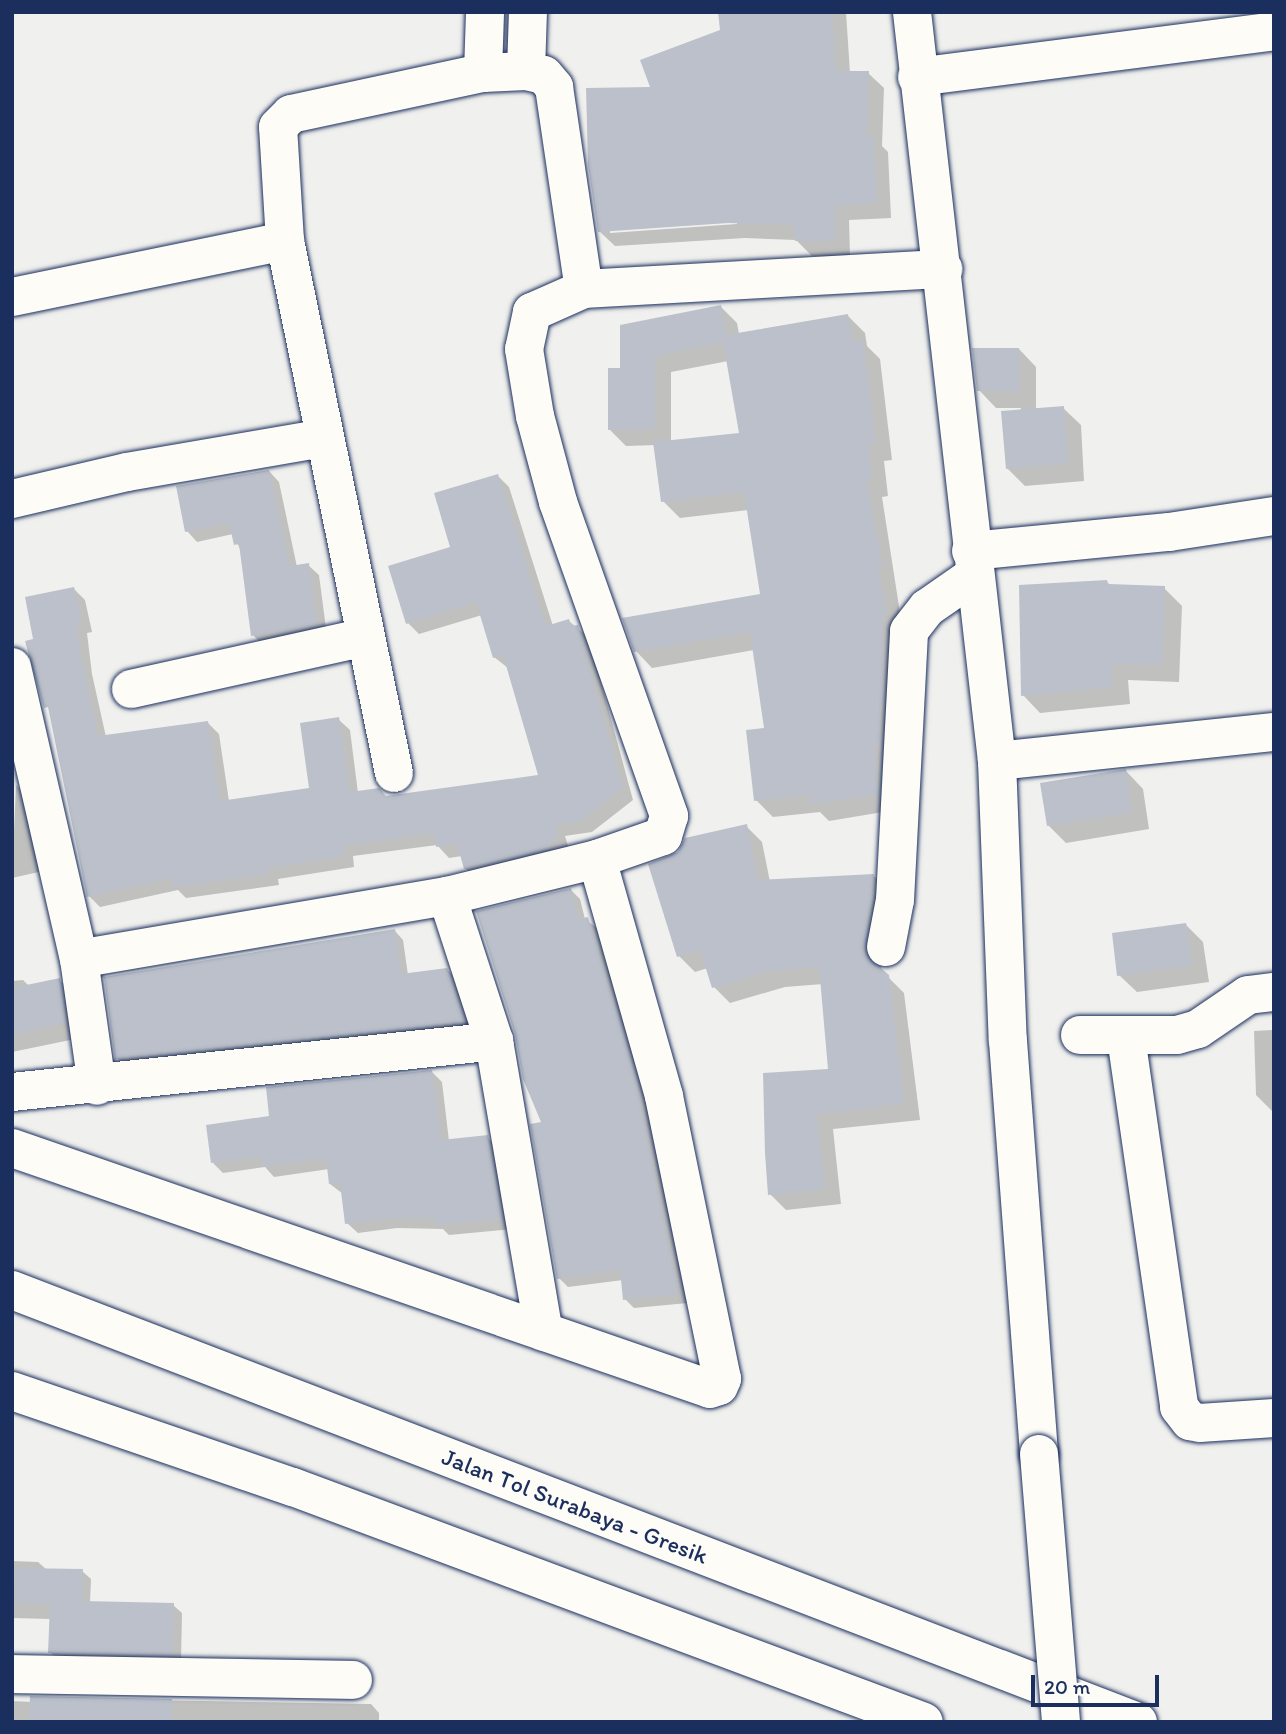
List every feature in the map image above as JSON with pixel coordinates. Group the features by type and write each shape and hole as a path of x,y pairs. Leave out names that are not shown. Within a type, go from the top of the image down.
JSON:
{"main road":[{"path":"483,73 485,12"},
{"path":"526,71 528,12"},
{"path":"912,12 917,77 943,269 972,563 997,761 1008,1041 1061,1722"},
{"path":"917,77 1274,31"},
{"path":"394,773 323,438 285,241 278,127 283,119 483,73 526,71 544,75 554,87 584,289"},
{"path":"12,296 285,241"},
{"path":"79,959 447,896 597,859 663,836 669,826 626,685 558,502 524,349 532,312 584,289 943,269"},
{"path":"12,499 127,472 323,438"},
{"path":"886,947 895,900 909,631 927,608 972,563 1274,516"},
{"path":"131,689 365,637"},
{"path":"12,667 16,708 79,959 97,1086"},
{"path":"997,761 1274,732"},
{"path":"12,1149 710,1388 719,1386 722,1379 664,1096 597,859"},
{"path":"447,896 494,1041 544,1332"},
{"path":"1080,1035 1126,1037 1198,1029 1248,995 1274,992"},
{"path":"1126,1037 1179,1407 1190,1421 1200,1423 1274,1418"},
{"path":"12,1092 97,1086 494,1041"},
{"name":"Jalan Tol Surabaya - Gresik","path":"12,1290 1139,1722"},
{"path":"12,1391 293,1487 924,1722"},
{"path":"12,1674 353,1680"}],"building":[{"path":"718,12 832,12 836,71 869,71 867,135 873,135 877,203 835,206 835,241 795,241 794,225 728,223 598,232 588,165 586,88 650,87 640,60 720,30"},
{"path":"721,305 726,335 848,314 853,342 863,341 876,444 868,444 872,480 866,480 883,566 878,566 887,616 883,616 883,703 879,704 881,744 874,745 879,794 811,805 809,795 754,801 746,730 764,728 750,632 634,652 622,618 760,594 744,492 661,502 653,442 739,433 723,342 655,356 655,429 608,430 608,368 620,368 620,325"},
{"path":"972,348 1019,348 1019,391 977,391"},
{"path":"1064,406 1068,464 1006,469 1001,411"},
{"path":"269,470 290,566 309,563 317,625 251,636 239,544 234,545 229,523 185,532 176,486"},
{"path":"498,474 546,626 569,619 571,626 578,625 623,788 580,821 555,825 558,838 543,850 464,869 457,844 436,847 434,833 342,846 344,856 268,868 269,874 173,887 171,878 87,897 48,707 44,708 25,641 33,639 25,597 74,587 82,621 76,623 82,661 98,736 208,721 220,801 309,788 300,723 339,717 350,792 379,788 386,796 538,775 503,655 493,658 476,602 406,624 388,566 450,547 434,493"},
{"path":"1107,580 1108,584 1165,586 1162,665 1111,664 1113,687 1021,696 1019,585"},
{"path":"1126,769 1132,812 1047,826 1040,783"},
{"path":"747,824 758,880 874,874 865,954 889,975 904,1104 817,1114 825,1189 768,1195 765,1153 763,1073 828,1069 819,967 768,971 712,988 700,950 677,957 648,864 678,852 685,838"},
{"path":"571,888 579,919 588,917 634,1071 679,1294 623,1300 620,1270 557,1279 530,1124 541,1122 523,1079 515,1034 476,911"},
{"path":"1186,923 1192,965 1117,976 1112,933"},
{"path":"395,929 401,974 447,968 465,1022 115,1059 104,977"},
{"path":"60,978 66,1023 12,1035 12,988"},
{"path":"432,1070 441,1140 488,1135 502,1218 436,1225 436,1219 385,1218 345,1224 340,1183 329,1184 326,1158 262,1167 260,1157 211,1163 206,1125 269,1116 266,1087"},
{"path":"15,1568 83,1569 82,1601 174,1603 173,1655 48,1653 50,1604 14,1603"},
{"path":"30,1696 172,1699 172,1722 29,1722"}]}
